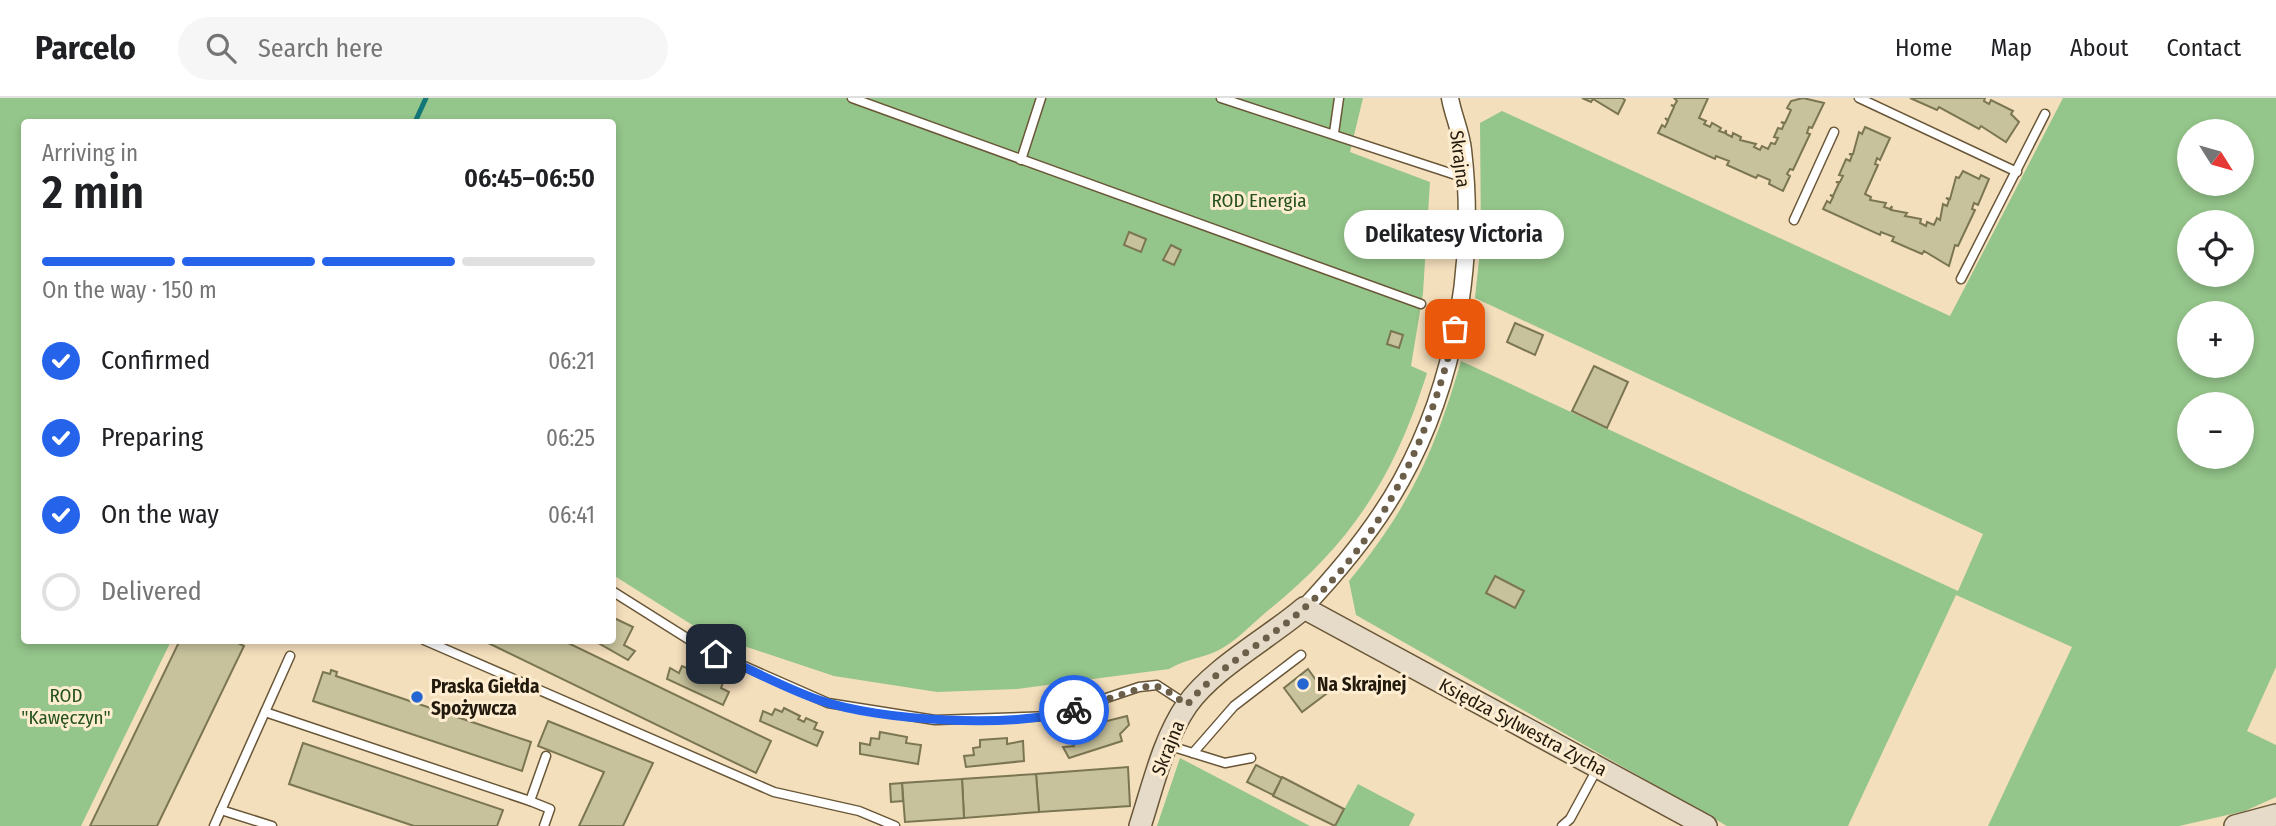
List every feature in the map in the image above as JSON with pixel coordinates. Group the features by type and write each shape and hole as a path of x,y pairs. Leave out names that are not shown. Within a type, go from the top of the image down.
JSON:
{"street":[{"name":"Skrajna","path":"1140,826 1167,745 1187,705 1204,686 1304,608 1345,564 1385,508 1416,452 1432,412 1460,302 1466,246 1463,147 1450,98"},
{"name":"Księdza Sylwestra Zycha","path":"1304,608 1706,826"},
{"path":"2235,826 2266,820"}],"lane":[{"path":"852,98 1421,304"},
{"path":"1021,160 1041,98"},
{"path":"1221,98 1465,178"},
{"path":"1334,133 1339,98"},
{"path":"1860,98 2017,172"},
{"path":"1961,279 2045,114"},
{"path":"1794,220 1834,132"},
{"path":"616,594 701,647 828,703 935,720 1053,716 1139,687 1157,685 1187,705"},
{"path":"433,644 774,792 859,811 895,826"},
{"path":"1193,753 1234,706 1301,655"},
{"path":"214,826 290,656"},
{"path":"265,712 551,809 544,826"},
{"path":"1167,745 1225,763 1251,758"},
{"path":"530,801 546,756"},
{"path":"1562,826 1570,819 1598,767"},
{"path":"221,810 272,826"}],"green space":[{"path":"0,98 1363,98 1350,152 1430,182 1423,293 1411,366 1427,373 1400,445 1384,477 1366,506 1322,561 1225,647 1169,669 1017,689 937,692 834,676 705,633 616,577 616,119 21,119 21,644 170,644 81,826 0,826"},
{"path":"2063,98 2276,98 2276,667 2247,731 2276,745 2276,797 2245,811 2179,826 1988,826 2072,647 1956,595 1848,826 1727,826 1356,615 1349,581 1388,528 1418,477 1441,423 1461,361 1958,591 1983,534 1475,298 1481,241 1480,123 1502,111 1950,316"},
{"path":"1180,758 1310,826 1157,826"},
{"path":"1358,784 1415,814 1409,826 1335,826"}],"building":[{"path":"1582,98 1625,100 1618,114 1593,99 1591,102"},
{"path":"1674,98 1708,98 1699,118 1706,121 1704,124 1710,127 1712,123 1721,128 1719,131 1725,133 1726,130 1726,134 1732,137 1733,133 1741,137 1740,140 1756,144 1754,147 1760,150 1762,146 1768,149 1771,143 1775,144 1778,138 1774,137 1778,128 1782,129 1784,124 1781,122 1785,123 1791,110 1787,108 1791,101 1803,98 1824,103 1812,128 1809,127 1807,133 1810,134 1793,170 1790,169 1787,174 1790,176 1783,191 1769,184 1770,180 1758,175 1756,178 1727,165 1729,161 1716,156 1715,159 1658,133 1668,121 1665,118 1668,120 1674,107 1671,105 1674,106 1677,101"},
{"path":"1910,98 1985,98 1984,101 1989,104 1991,100 2013,111 2011,114 2019,122 2006,142 1981,126 1979,129 1939,107 1937,110"},
{"path":"1865,127 1890,138 1880,160 1877,158 1875,164 1878,165 1865,194 1871,197 1870,200 1886,203 1884,207 1890,209 1892,206 1891,210 1921,219 1920,223 1926,226 1927,222 1934,225 1937,218 1940,220 1943,204 1947,206 1949,200 1946,198 1950,199 1956,177 1959,178 1963,171 1979,179 1981,175 1989,179 1978,205 1974,203 1972,209 1975,210 1958,246 1955,245 1949,266 1924,251 1922,254 1892,241 1894,237 1881,232 1880,235 1823,209 1827,201 1830,203 1833,197 1830,195 1833,196 1839,183 1836,182 1840,182 1843,176 1839,175 1846,159 1850,161 1852,155 1849,154 1853,154 1859,132 1862,134"},
{"path":"1129,232 1146,239 1141,252 1124,245"},
{"path":"1171,245 1181,250 1174,265 1163,260"},
{"path":"1515,323 1543,335 1535,355 1507,342"},
{"path":"1391,331 1403,335 1399,348 1387,344"},
{"path":"1594,366 1628,382 1607,428 1572,411"},
{"path":"1495,576 1524,591 1515,608 1486,593"},
{"path":"616,619 633,627 624,645 635,651 628,660 600,644 616,644"},
{"path":"178,644 244,646 157,826 90,826"},
{"path":"490,644 570,644 771,741 756,773"},
{"path":"691,665 707,672 705,676 711,678 713,675 724,680 721,688 729,692 723,705 667,679 670,668 679,673 682,666 689,669"},
{"path":"1308,669 1326,694 1302,712 1284,688"},
{"path":"331,670 337,672 336,676 531,742 522,771 313,701 323,672 330,674"},
{"path":"784,708 800,716 798,719 804,722 806,718 817,723 814,729 823,732 817,746 760,721 763,711 772,715 775,709 782,712"},
{"path":"1127,716 1129,725 1120,734 1122,741 1069,758 1063,747 1074,746 1073,742 1080,740 1077,729 1086,727 1086,731 1092,729 1091,725"},
{"path":"548,721 653,763 623,826 579,826 604,772 538,746"},
{"path":"880,732 907,737 906,743 921,745 918,764 860,754 860,743 870,745 871,738 879,739"},
{"path":"1007,738 1007,744 1023,741 1024,761 966,767 964,756 974,755 973,748 980,747 980,740"},
{"path":"303,743 503,810 497,826 414,826 289,784"},
{"path":"1256,765 1282,778 1273,795 1247,782"},
{"path":"1128,767 1130,806 1039,812 1036,774"},
{"path":"1036,774 1039,812 964,818 962,779"},
{"path":"1282,777 1344,809 1335,826 1273,796"},
{"path":"962,779 964,818 905,822 902,783"},
{"path":"902,783 903,801 891,802 890,784"}],"waterway":[{"path":"416,119 426,98"}],"way so far":[{"path":"1074,710 1151,685 1163,688 1187,705 1204,686 1304,608 1345,564 1401,482 1432,412 1455,329"}],"place":[{"name":"Delikatesy Victoria","path":"1455,329"},
{"name":"Na Skrajnej","path":"1303,684"},
{"name":"Praska Giełda Spożywcza","path":"417,697"}],"route":[{"path":"716,654 828,703 928,719 945,721 1053,716 1074,710"}],"park label":[{"name":"ROD Energia","path":"1259,200"},
{"name":"ROD \"Kawęczyn\"","path":"66,706"}]}
